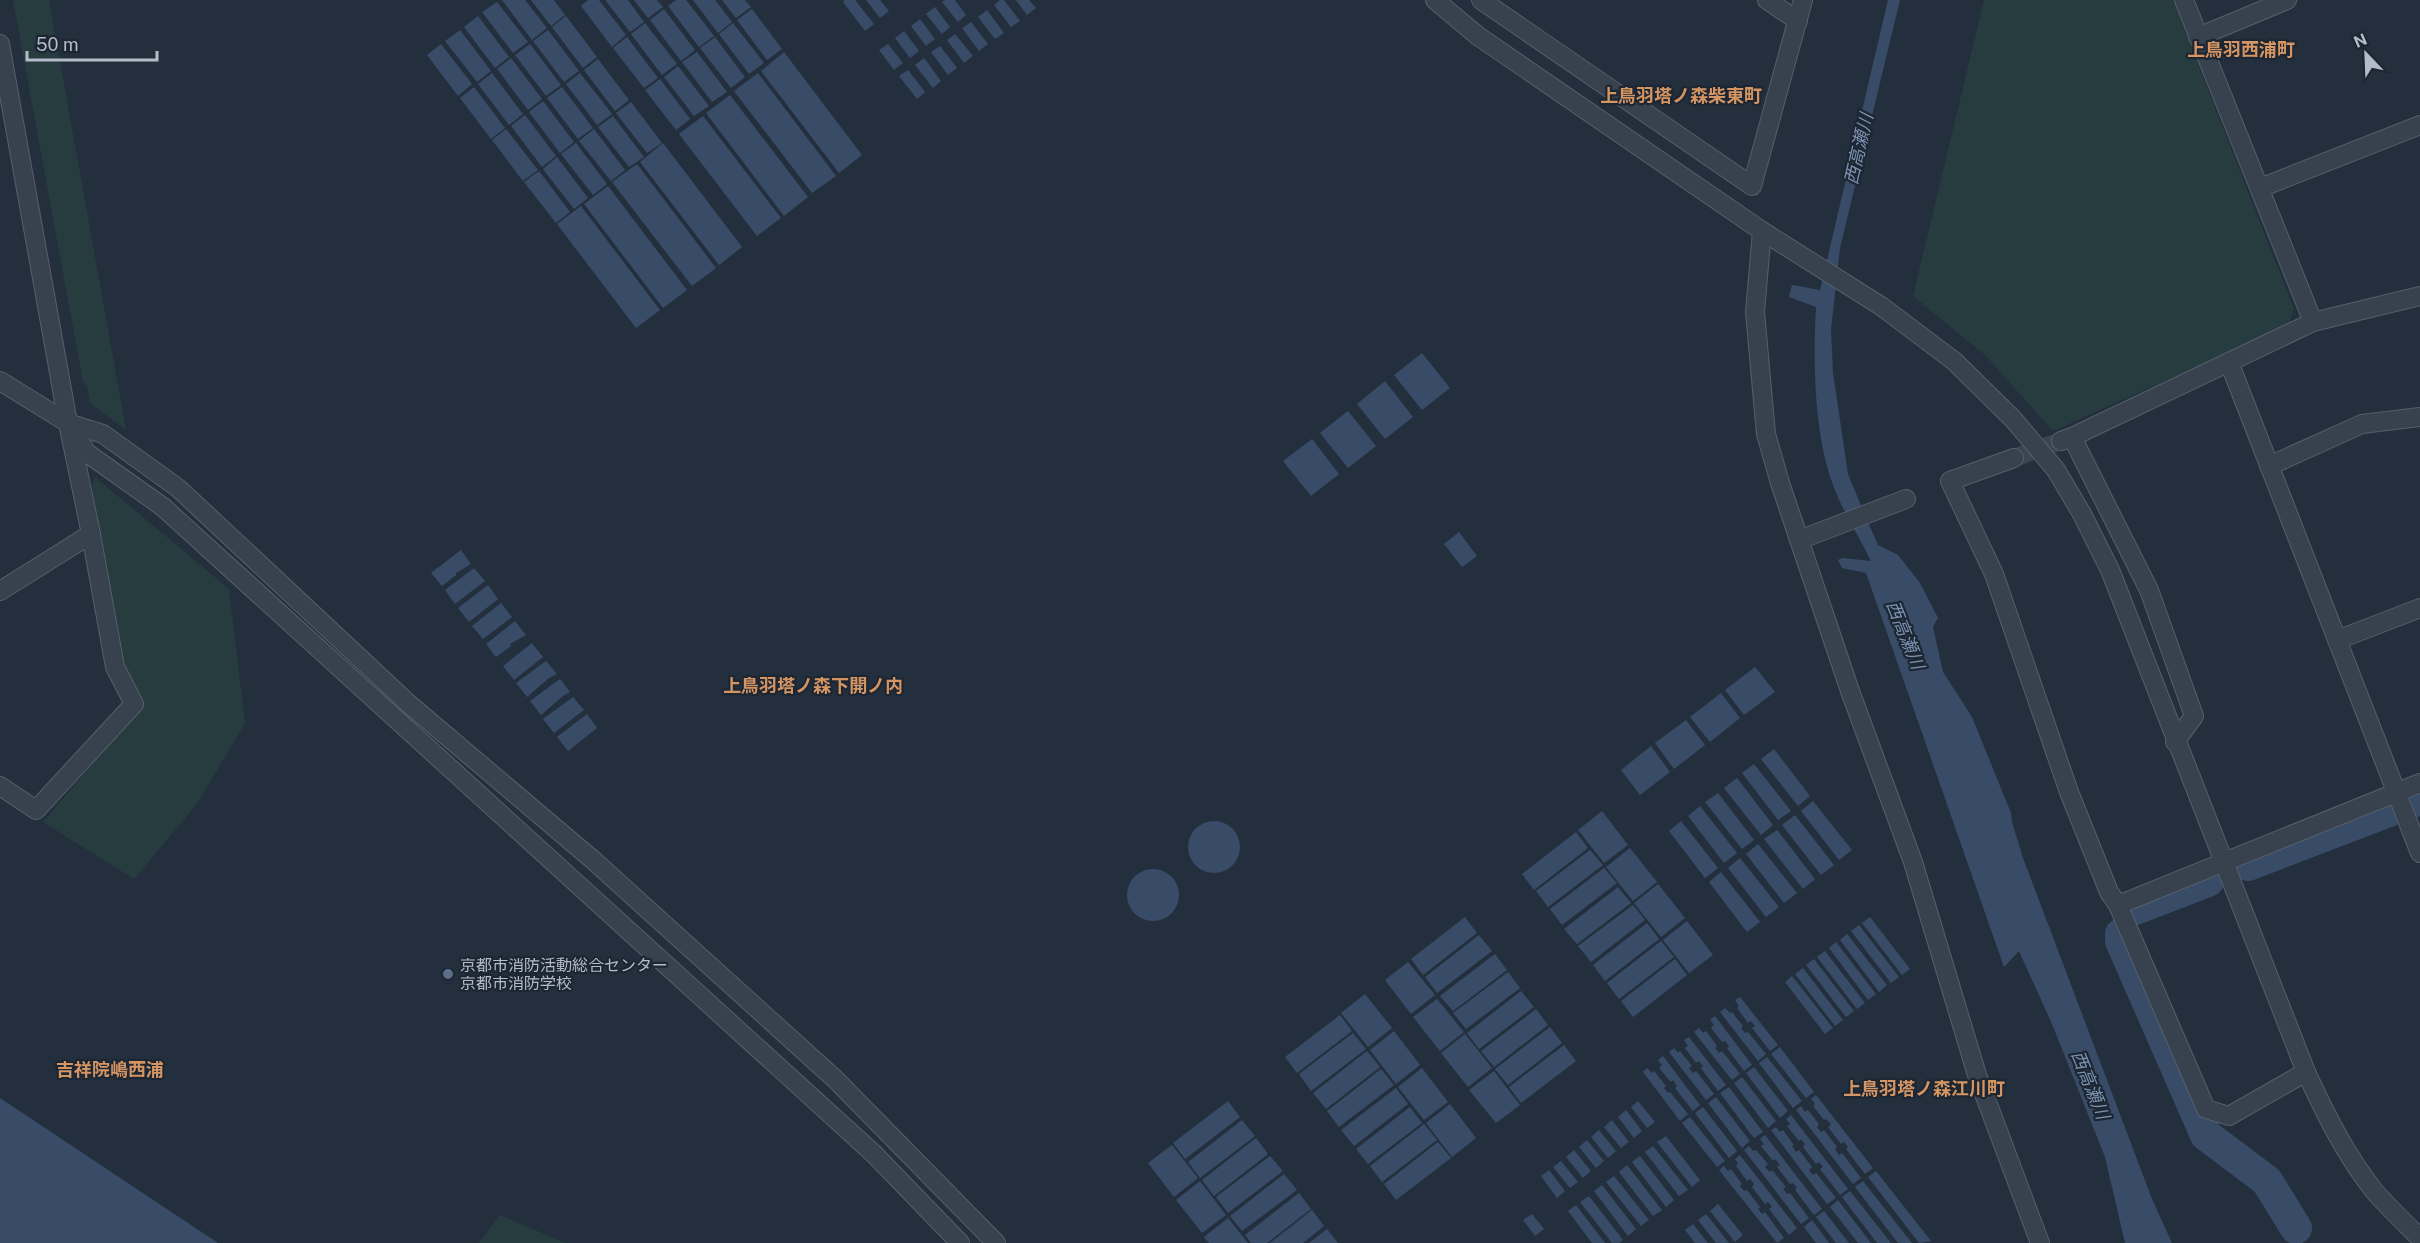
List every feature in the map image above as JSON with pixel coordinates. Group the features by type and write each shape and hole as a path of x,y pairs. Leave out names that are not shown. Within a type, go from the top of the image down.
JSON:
{"street":[{"path":"1435,0 1478,36 1762,231 1881,306 1954,361 2013,419 2056,470 2082,514 2110,570 2175,742 2306,1072 2327,1117 2375,1191 2420,1238"},
{"path":"1481,0 1752,186 1803,0"},
{"path":"1767,0 1798,21"},
{"path":"2184,0 2313,322"},
{"path":"2198,37 2287,0"},
{"path":"0,44 8,133 91,534 115,667 134,704 36,810 0,786"},
{"path":"2260,188 2420,125"},
{"path":"1762,231 1755,312 1766,434 1805,538 1850,691 1913,861 1977,1075 2040,1243"},
{"path":"2175,742 2194,716 2149,590 2066,439 2313,322 2420,297"},
{"path":"2229,362 2420,853"},
{"path":"0,381 68,423 103,434 178,488 409,704 593,860 835,1079 996,1243"},
{"path":"2270,466 2362,424 2420,417"},
{"path":"68,423 87,453 163,507 874,1154 960,1243"},
{"path":"2014,458 1950,481 1994,574 2069,792 2109,892 2118,905 2206,1109 2229,1116 2306,1072"},
{"path":"1805,538 1906,499"},
{"path":"0,591 91,534"},
{"path":"2337,640 2420,608"},
{"path":"2118,905 2223,862 2400,801 2420,783"}],"green space":[{"path":"13,0 49,0 126,430 90,403 87,386 83,382"},
{"path":"1984,0 2173,0 2294,309 2288,326 2053,431 1985,355 1913,296"},
{"path":"95,477 229,589 245,723 197,804 134,879 43,822 143,704 122,657 92,486"},
{"path":"500,1215 566,1243 479,1243"}],"water":[{"path":"502,0 525,0 547,28 532,40"},
{"path":"531,0 554,0 565,15 551,26"},
{"path":"588,0 599,0 626,35 612,47 581,6"},
{"path":"605,0 628,0 644,22 630,32"},
{"path":"634,0 657,0 663,7 648,18"},
{"path":"676,0 686,0 714,36 699,47 668,6"},
{"path":"693,0 715,0 732,22 718,33"},
{"path":"722,0 745,0 751,7 736,18"},
{"path":"855,0 874,24 865,31 843,2"},
{"path":"866,0 880,0 889,11 880,18"},
{"path":"955,0 966,15 958,22 942,2"},
{"path":"1004,0 1020,21 1011,27 994,5"},
{"path":"1016,0 1029,0 1036,8 1027,15"},
{"name":"西高瀬川","path":"1888,0 1900,0 1840,248 1831,330 1833,373 1848,474 1878,545 1898,555 1920,583 1938,618 1933,627 1943,672 1972,717 2011,813 2023,858 2152,1199 2172,1243 2125,1243 2105,1157 2052,1024 2019,951 2004,967 1866,573 1842,568 1838,560 1842,558 1871,561 1840,503 1821,441 1816,396 1816,307 1789,297 1792,285 1820,290"},
{"path":"497,2 528,42 513,53 482,12"},
{"path":"935,7 950,27 942,34 926,14"},
{"path":"664,9 695,50 681,61 650,20"},
{"path":"752,9 782,49 767,60 737,20"},
{"path":"987,10 1004,33 995,39 978,17"},
{"path":"478,16 509,57 495,68 464,27"},
{"path":"566,16 597,57 583,68 552,27"},
{"path":"920,19 935,39 926,46 911,26"},
{"path":"971,22 988,44 979,51 962,28"},
{"path":"645,23 677,64 662,75 631,34"},
{"path":"733,23 764,63 749,74 719,34"},
{"path":"460,30 491,71 477,82 445,41"},
{"path":"548,30 579,71 564,82 533,41"},
{"path":"904,31 919,51 910,58 895,38"},
{"path":"955,34 973,56 964,63 947,40"},
{"path":"627,37 658,78 644,88 613,48"},
{"path":"715,37 745,77 731,88 700,48"},
{"path":"441,44 472,84 458,96 427,55"},
{"path":"530,44 561,85 546,96 515,55"},
{"path":"888,44 903,63 894,70 879,50"},
{"path":"940,46 957,68 948,75 931,52"},
{"path":"697,52 727,92 712,102 682,62"},
{"path":"784,52 862,155 839,173 761,71"},
{"path":"511,58 542,99 528,110 497,69"},
{"path":"924,58 941,81 933,88 915,65"},
{"path":"598,59 629,100 615,111 584,70"},
{"path":"678,66 709,106 694,116 664,77"},
{"path":"908,70 925,92 917,99 899,76"},
{"path":"492,73 523,114 509,125 478,84"},
{"path":"580,73 612,114 597,125 566,84"},
{"path":"758,73 836,176 812,193 734,91"},
{"path":"660,79 690,119 676,130 645,90"},
{"path":"474,87 505,128 491,139 460,98"},
{"path":"562,87 593,128 578,139 547,98"},
{"path":"730,95 808,197 784,216 706,113"},
{"path":"543,101 574,142 560,153 529,112"},
{"path":"631,102 662,143 647,153 616,113"},
{"path":"525,115 556,156 542,167 511,126"},
{"path":"613,116 644,157 629,167 598,127"},
{"path":"703,116 781,218 757,236 679,134"},
{"path":"506,129 538,170 523,181 492,140"},
{"path":"594,129 625,170 611,181 579,141"},
{"path":"576,143 607,184 593,195 561,154"},
{"path":"663,143 742,247 719,265 640,162"},
{"path":"557,157 588,198 574,209 543,169"},
{"path":"637,164 716,268 692,286 612,182"},
{"path":"539,171 570,212 556,223 524,182"},
{"path":"608,186 687,290 663,308 584,204"},
{"path":"581,206 660,310 636,328 557,224"},
{"path":"1422,353 1450,388 1422,410 1394,375"},
{"path":"1385,381 1413,417 1385,439 1357,404"},
{"path":"1348,411 1376,446 1348,468 1320,433"},
{"path":"1312,439 1339,474 1311,496 1283,461"},
{"path":"1459,532 1477,556 1462,567 1444,544"},
{"path":"461,550 471,564 456,573 442,586 431,573"},
{"path":"474,568 485,581 455,604 445,590"},
{"path":"488,585 498,599 469,622 458,608"},
{"path":"501,603 512,617 483,639 472,626"},
{"path":"515,621 526,635 510,644 511,646 496,657 486,644"},
{"path":"532,643 543,657 514,680 503,666"},
{"path":"546,661 557,674 527,697 516,683"},
{"path":"1755,667 1775,692 1744,715 1725,690"},
{"path":"560,679 570,692 541,715 530,701"},
{"path":"1721,693 1740,718 1710,742 1690,717"},
{"path":"573,697 584,710 554,733 543,719"},
{"path":"587,714 597,728 568,751 557,737"},
{"path":"1686,720 1705,745 1674,769 1655,743"},
{"path":"1651,746 1670,772 1640,795 1621,770"},
{"path":"1774,749 1810,796 1798,806 1761,759"},
{"path":"1754,764 1791,811 1778,820 1742,773"},
{"path":"1737,778 1773,825 1761,835 1724,788"},
{"path":"1718,793 1754,840 1742,849 1705,802"},
{"path":"1813,801 1852,850 1839,860 1801,811"},
{"path":"1700,806 1737,853 1724,863 1688,816"},
{"path":"1602,811 1628,845 1604,863 1578,830"},
{"path":"1795,815 1834,865 1821,875 1782,825"},
{"path":"1209,821 1219,821 1228,825 1236,833 1240,847 1236,861 1228,869 1219,873 1209,873 1200,869 1192,861 1188,852 1188,842 1192,833 1200,825"},
{"path":"1681,821 1718,868 1705,878 1669,831"},
{"path":"1777,830 1815,879 1803,889 1764,839"},
{"path":"1576,832 1588,848 1534,890 1522,874"},
{"path":"1758,844 1797,893 1784,903 1746,854"},
{"path":"1630,848 1657,882 1633,901 1606,867"},
{"path":"1590,850 1603,865 1548,907 1536,891"},
{"path":"1740,858 1779,907 1766,917 1728,868"},
{"path":"1604,868 1617,883 1562,925 1550,909"},
{"path":"1148,869 1158,869 1167,873 1175,881 1179,895 1175,909 1167,917 1158,921 1148,921 1139,917 1131,909 1127,900 1127,890 1131,881 1139,873"},
{"path":"1721,872 1760,922 1747,932 1709,882"},
{"path":"1658,884 1685,918 1661,937 1634,903"},
{"path":"1618,887 1631,903 1577,944 1564,929"},
{"path":"1633,905 1645,920 1591,962 1578,946"},
{"path":"1465,917 1477,933 1423,975 1411,959"},
{"path":"1870,917 1910,969 1902,975 1862,923"},
{"path":"1687,921 1713,955 1689,973 1663,940"},
{"path":"1647,923 1659,939 1605,981 1593,965"},
{"path":"1859,925 1899,977 1891,983 1851,931"},
{"path":"1847,934 1887,985 1879,992 1840,940"},
{"path":"1479,935 1492,951 1437,993 1425,977"},
{"path":"1661,941 1674,957 1619,999 1607,983"},
{"path":"1836,942 1876,994 1868,1000 1829,948"},
{"path":"1825,951 1865,1003 1857,1009 1817,957"},
{"path":"1495,954 1507,970 1453,1011 1440,996"},
{"path":"1675,959 1687,975 1633,1017 1621,1001"},
{"path":"1814,959 1854,1011 1846,1017 1806,965"},
{"path":"1408,962 1435,995 1411,1014 1385,980"},
{"path":"1803,968 1843,1020 1835,1026 1795,974"},
{"path":"1508,972 1520,988 1466,1029 1453,1013"},
{"path":"1792,976 1833,1028 1825,1034 1785,982"},
{"path":"1521,991 1534,1007 1479,1049 1467,1033"},
{"path":"1365,994 1392,1028 1368,1047 1341,1013"},
{"path":"1740,997 1778,1045 1770,1051 1752,1028 1755,1026 1751,1021 1748,1023 1737,1008 1739,1006 1735,1000"},
{"path":"1437,999 1464,1032 1440,1051 1413,1017"},
{"path":"1725,1008 1730,1013 1732,1012 1743,1026 1741,1028 1745,1033 1748,1032 1766,1054 1758,1061 1720,1012"},
{"path":"1536,1009 1548,1025 1494,1067 1481,1051"},
{"path":"1340,1015 1352,1031 1297,1073 1285,1057"},
{"path":"1715,1016 1752,1065 1744,1071 1727,1048 1729,1046 1725,1041 1722,1042 1711,1028 1714,1025 1710,1020"},
{"path":"1550,1027 1562,1043 1508,1085 1495,1069"},
{"path":"1699,1028 1703,1033 1706,1031 1717,1046 1715,1048 1719,1053 1722,1051 1740,1074 1732,1080 1694,1032"},
{"path":"1394,1031 1420,1065 1396,1084 1370,1050"},
{"path":"1353,1033 1366,1049 1311,1091 1299,1074"},
{"path":"1465,1034 1492,1068 1468,1087 1441,1053"},
{"path":"1689,1037 1726,1085 1718,1091 1701,1068 1703,1066 1699,1061 1696,1063 1685,1048 1688,1046 1684,1040"},
{"path":"1564,1045 1576,1061 1521,1103 1509,1087"},
{"path":"1780,1047 1814,1092 1806,1098 1771,1054"},
{"path":"1674,1048 1678,1053 1680,1051 1692,1066 1689,1068 1693,1073 1696,1071 1714,1094 1706,1100 1669,1052"},
{"path":"1367,1051 1380,1067 1326,1109 1313,1093"},
{"path":"1663,1056 1700,1105 1693,1111 1675,1088 1677,1086 1673,1080 1671,1082 1659,1068 1662,1065 1658,1060"},
{"path":"1767,1057 1802,1101 1793,1108 1759,1063"},
{"path":"1754,1067 1788,1111 1780,1118 1746,1073"},
{"path":"1422,1068 1448,1102 1424,1120 1398,1087"},
{"path":"1647,1068 1652,1073 1654,1071 1666,1086 1664,1088 1688,1114 1680,1121 1643,1072"},
{"path":"1381,1069 1394,1085 1339,1127 1327,1111"},
{"path":"1494,1071 1520,1105 1496,1123 1469,1090"},
{"path":"1742,1077 1776,1121 1768,1128 1734,1083"},
{"path":"1729,1087 1763,1132 1754,1138 1720,1093"},
{"path":"1396,1088 1408,1104 1354,1146 1341,1130"},
{"path":"1816,1095 1873,1168 1865,1174 1846,1149 1848,1147 1844,1142 1841,1144 1828,1127 1831,1124 1826,1119 1824,1120 1813,1106 1815,1104 1811,1099"},
{"path":"1716,1097 1750,1141 1742,1148 1708,1103"},
{"path":"0,1098 218,1243 0,1243"},
{"path":"1228,1101 1240,1117 1185,1159 1173,1143"},
{"path":"1638,1101 1655,1122 1647,1128 1631,1107"},
{"path":"1450,1104 1476,1138 1452,1157 1426,1123"},
{"path":"1801,1106 1805,1112 1808,1110 1819,1124 1817,1127 1821,1132 1824,1130 1837,1147 1835,1149 1839,1155 1842,1153 1861,1178 1853,1184 1796,1110"},
{"path":"1410,1107 1422,1123 1368,1164 1356,1149"},
{"path":"1703,1107 1737,1151 1729,1158 1695,1113"},
{"path":"1626,1110 1642,1131 1634,1138 1618,1117"},
{"path":"1791,1115 1848,1189 1840,1195 1820,1169 1823,1167 1819,1162 1816,1164 1803,1147 1805,1144 1801,1139 1799,1141 1787,1126 1790,1124 1786,1119"},
{"path":"1690,1117 1725,1161 1717,1167 1682,1123"},
{"path":"1242,1120 1255,1136 1200,1178 1188,1162"},
{"path":"1612,1120 1629,1142 1621,1148 1604,1127"},
{"path":"1424,1124 1437,1140 1382,1182 1370,1166"},
{"path":"1776,1127 1780,1132 1783,1130 1794,1145 1792,1146 1796,1152 1799,1150 1812,1167 1809,1170 1813,1175 1816,1173 1836,1198 1827,1204 1771,1130"},
{"path":"1599,1130 1616,1151 1608,1158 1591,1137"},
{"path":"1765,1135 1822,1209 1814,1215 1795,1190 1797,1188 1793,1183 1790,1184 1777,1167 1780,1165 1775,1159 1773,1161 1761,1146 1764,1144 1760,1139"},
{"path":"1666,1136 1700,1180 1692,1187 1657,1142"},
{"path":"1256,1138 1268,1154 1214,1196 1202,1180"},
{"path":"1587,1140 1604,1161 1596,1168 1579,1147"},
{"path":"1438,1142 1451,1158 1396,1200 1384,1184"},
{"path":"1172,1145 1198,1178 1174,1197 1148,1163"},
{"path":"1653,1146 1688,1190 1679,1196 1645,1152"},
{"path":"1749,1146 1753,1151 1756,1150 1768,1164 1765,1167 1770,1172 1772,1170 1786,1187 1783,1189 1787,1194 1790,1193 1809,1218 1801,1224 1744,1150"},
{"path":"1574,1150 1591,1171 1583,1178 1566,1157"},
{"path":"1740,1155 1797,1228 1789,1235 1769,1209 1772,1207 1768,1202 1765,1204 1752,1187 1754,1184 1750,1179 1747,1181 1736,1166 1738,1164 1735,1159"},
{"path":"1270,1156 1283,1171 1228,1213 1216,1197"},
{"path":"1640,1156 1674,1200 1666,1207 1632,1162"},
{"path":"1561,1161 1578,1182 1570,1188 1553,1167"},
{"path":"1627,1165 1662,1210 1653,1216 1619,1172"},
{"path":"1724,1166 1728,1171 1731,1169 1742,1184 1740,1186 1744,1191 1747,1190 1760,1207 1758,1209 1762,1214 1765,1212 1784,1238 1777,1243 1719,1170"},
{"path":"1549,1170 1565,1191 1557,1198 1541,1176"},
{"path":"1876,1171 1931,1241 1919,1243 1868,1177"},
{"path":"1284,1174 1297,1190 1242,1231 1230,1216"},
{"path":"1614,1176 1649,1220 1641,1226 1606,1182"},
{"path":"1200,1181 1226,1215 1202,1233 1176,1200"},
{"path":"1863,1181 1912,1243 1898,1243 1855,1187"},
{"path":"1602,1185 1636,1229 1628,1236 1594,1191"},
{"path":"1850,1191 1891,1243 1877,1243 1842,1197"},
{"path":"1299,1193 1311,1209 1267,1243 1251,1243 1245,1235"},
{"path":"1589,1196 1623,1240 1619,1243 1612,1243 1580,1202"},
{"path":"1838,1200 1871,1243 1858,1243 1830,1207"},
{"path":"1718,1204 1743,1235 1735,1242 1710,1211"},
{"path":"1576,1205 1605,1243 1592,1243 1568,1211"},
{"path":"1312,1210 1324,1226 1303,1243 1270,1243"},
{"path":"1824,1211 1849,1243 1836,1243 1816,1217"},
{"path":"1532,1214 1544,1229 1535,1236 1523,1220"},
{"path":"1706,1214 1729,1243 1716,1243 1698,1220"},
{"path":"1228,1218 1248,1243 1209,1243 1204,1237"},
{"path":"1812,1220 1829,1243 1816,1243 1804,1227"},
{"path":"1693,1224 1708,1243 1695,1243 1685,1230"},
{"path":"1327,1229 1338,1243 1309,1243"}],"waterway":[{"path":"2248,865 2420,799"},
{"path":"2135,909 2208,881"},
{"path":"2121,934 2121,941 2206,1135 2267,1181 2296,1228"}],"tunnel":[{"path":"2014,458 2061,441"}],"place":[{"name":"京都市消防活動総合センター 京都市消防学校","path":"448,974"}],"district":[{"name":"上鳥羽西浦町","path":"2241,50"},
{"name":"上鳥羽塔ノ森柴東町","path":"1681,96"},
{"name":"上鳥羽塔ノ森下開ノ内","path":"813,686"},
{"name":"吉祥院嶋西浦","path":"110,1070"},
{"name":"上鳥羽塔ノ森江川町","path":"1924,1089"}]}
